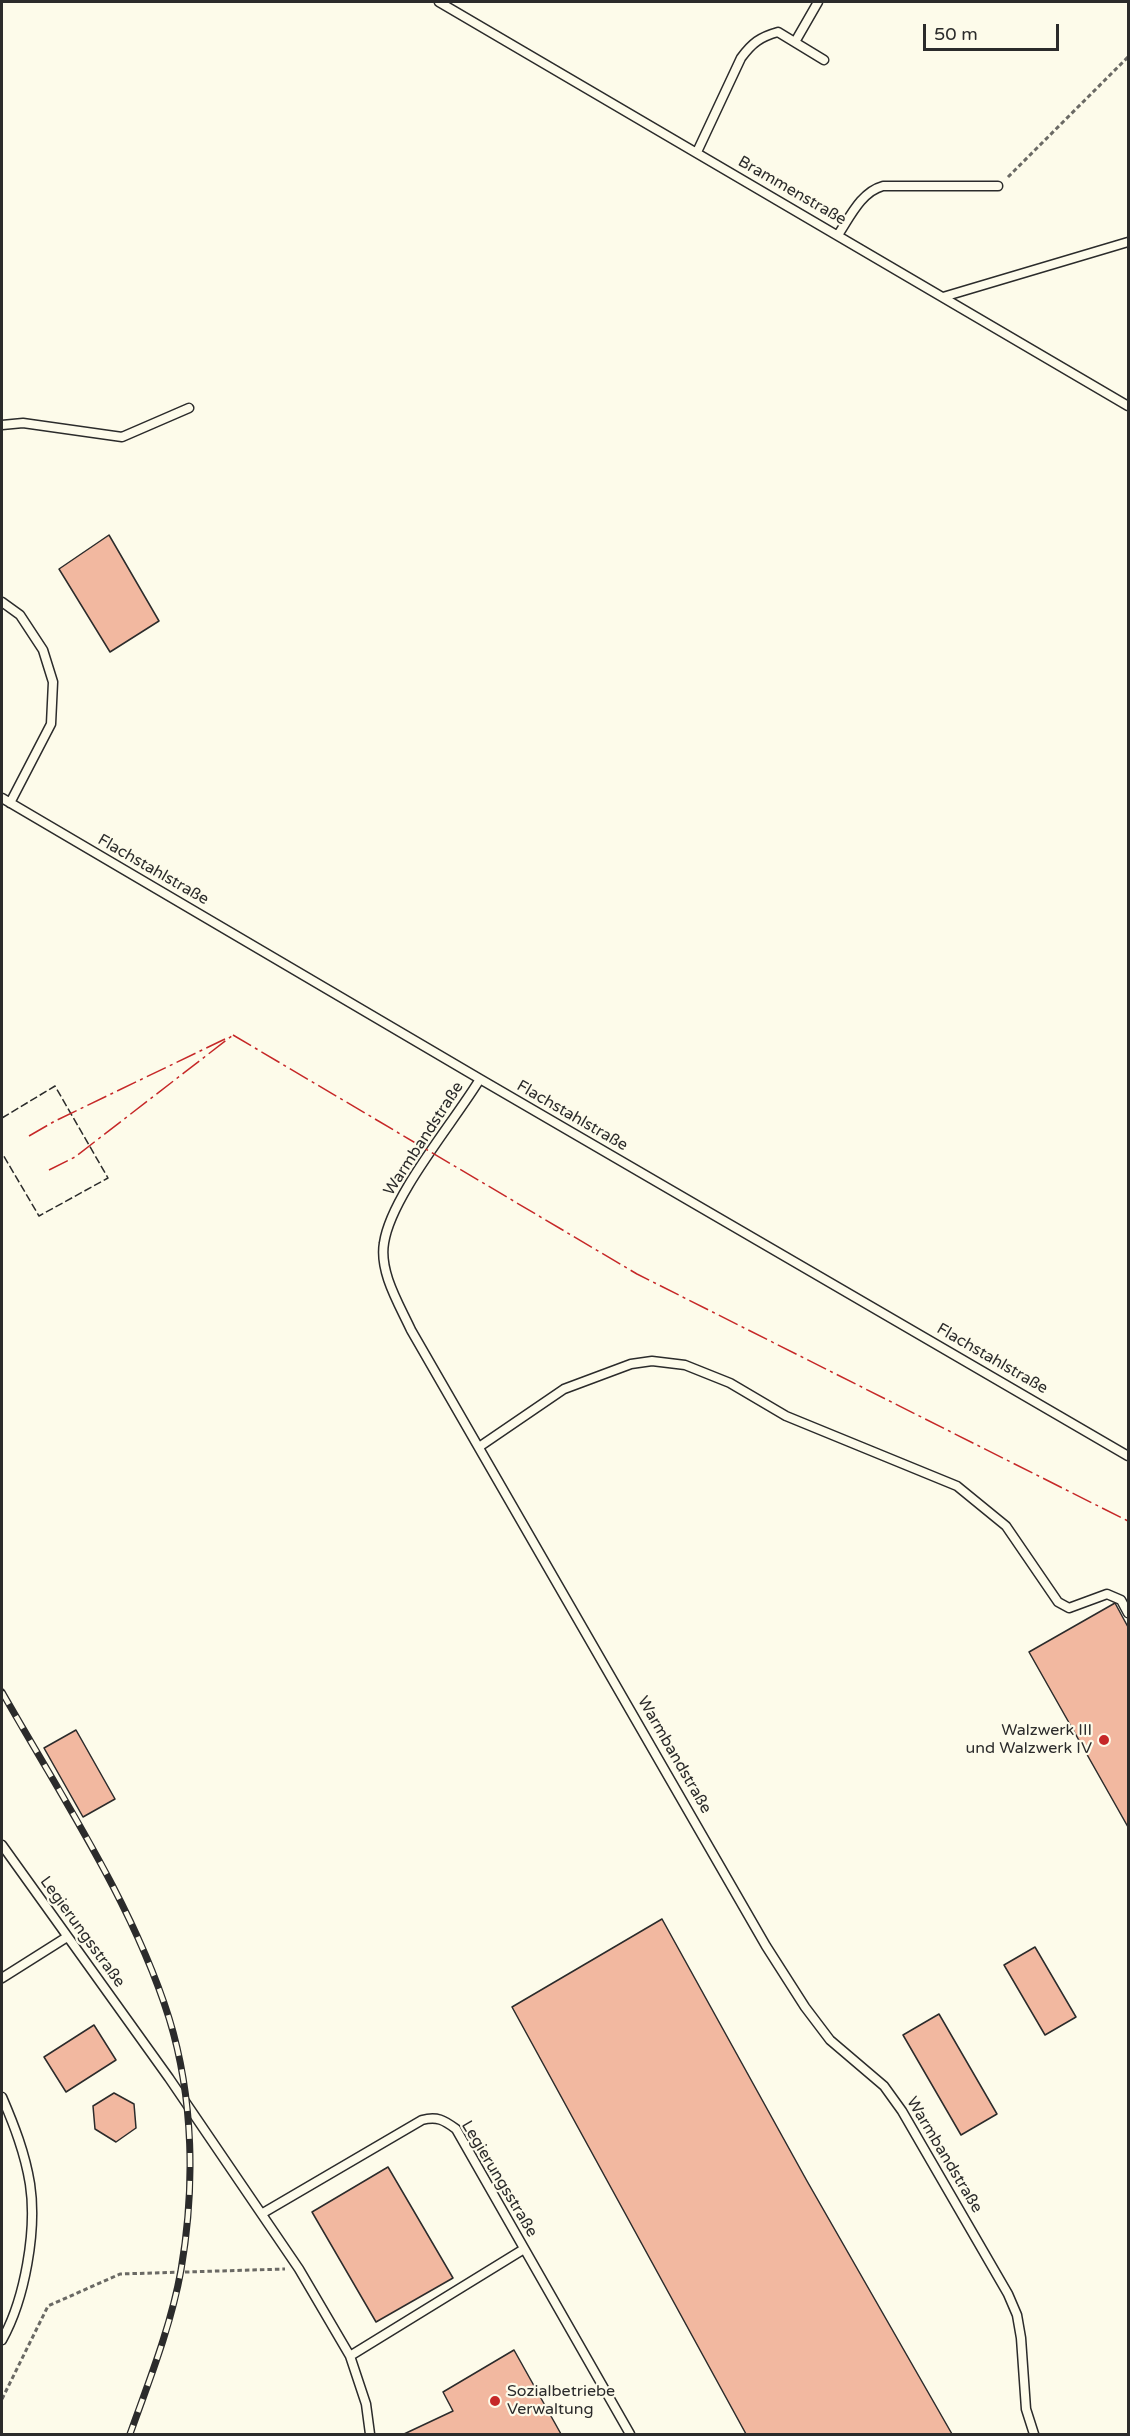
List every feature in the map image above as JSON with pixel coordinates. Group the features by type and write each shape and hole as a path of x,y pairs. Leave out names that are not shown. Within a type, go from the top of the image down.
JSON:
{"lane":[{"name":"Brammenstraße","path":"439,2 1128,406"},
{"path":"795,42 818,2"},
{"path":"697,152 741,58 761,37 778,32 824,60"},
{"path":"838,235 864,196 873,189 883,186 998,186"},
{"path":"943,297 1128,242"},
{"path":"2,425 23,423 122,437 189,408"},
{"path":"2,603 20,615 43,650 53,682 51,724 10,803"},
{"name":"Flachstahlstraße","path":"2,798 1128,1456"},
{"name":"Warmbandstraße","path":"480,1079 412,1181 391,1219 383,1244 386,1268 394,1295 411,1330 766,1946 805,2007 830,2040 884,2086 902,2111 958,2205 1008,2294 1017,2315 1026,2409 1034,2434"},
{"path":"479,1447 564,1389 631,1364 652,1360 685,1365 730,1383 786,1416 957,1486 1006,1526 1058,1602 1069,1608 1107,1594 1121,1600 1128,1613"},
{"name":"Legierungsstraße","path":"2,1845 170,2078 299,2269 350,2356 366,2404 370,2434"},
{"path":"2,1978 67,1937"},
{"path":"2,2097 18,2133 28,2175 31,2223 20,2295 2,2340"},
{"name":"Legierungsstraße","path":"262,2213 422,2120 433,2117 444,2120 456,2129 630,2434"},
{"path":"350,2356 524,2249"}],"path":[{"path":"998,186 1128,57"},
{"path":"2,2399 48,2306 110,2278 120,2274 299,2269"}],"building":[{"path":"109,535 159,621 110,652 59,569"},
{"name":"Walzwerk III und Walzwerk IV","path":"1115,1603 1128,1627 1128,1827 1029,1652"},
{"path":"76,1730 115,1799 83,1817 44,1748"},
{"path":"662,1919 807,2181 952,2434 746,2434 512,2007"},
{"path":"1035,1947 1076,2017 1045,2035 1004,1965"},
{"path":"939,2014 997,2114 961,2135 903,2035"},
{"path":"94,2025 116,2060 66,2092 44,2057"},
{"path":"114,2093 134,2104 136,2128 116,2142 95,2129 93,2106"},
{"path":"388,2167 453,2278 376,2322 312,2212"},
{"name":"Sozialbetriebe Verwaltung","path":"514,2350 561,2434 404,2434 453,2411 443,2392"}],"railway":[{"path":"2,1692 94,1851 136,1934 169,2018 183,2080 190,2144 186,2239 177,2291 165,2333 130,2434"}],"fence":[{"path":"2,1118 55,1086 108,1178 39,1216 2,1153"}],"power":[{"path":"233,1035 637,1274 1128,1521"},
{"path":"49,1170 75,1157 233,1035"},
{"path":"29,1136 55,1121 225,1039"}],"place":[{"name":"Walzwerk III und Walzwerk IV","path":"1104,1740"},
{"name":"Sozialbetriebe Verwaltung","path":"495,2401"}]}
